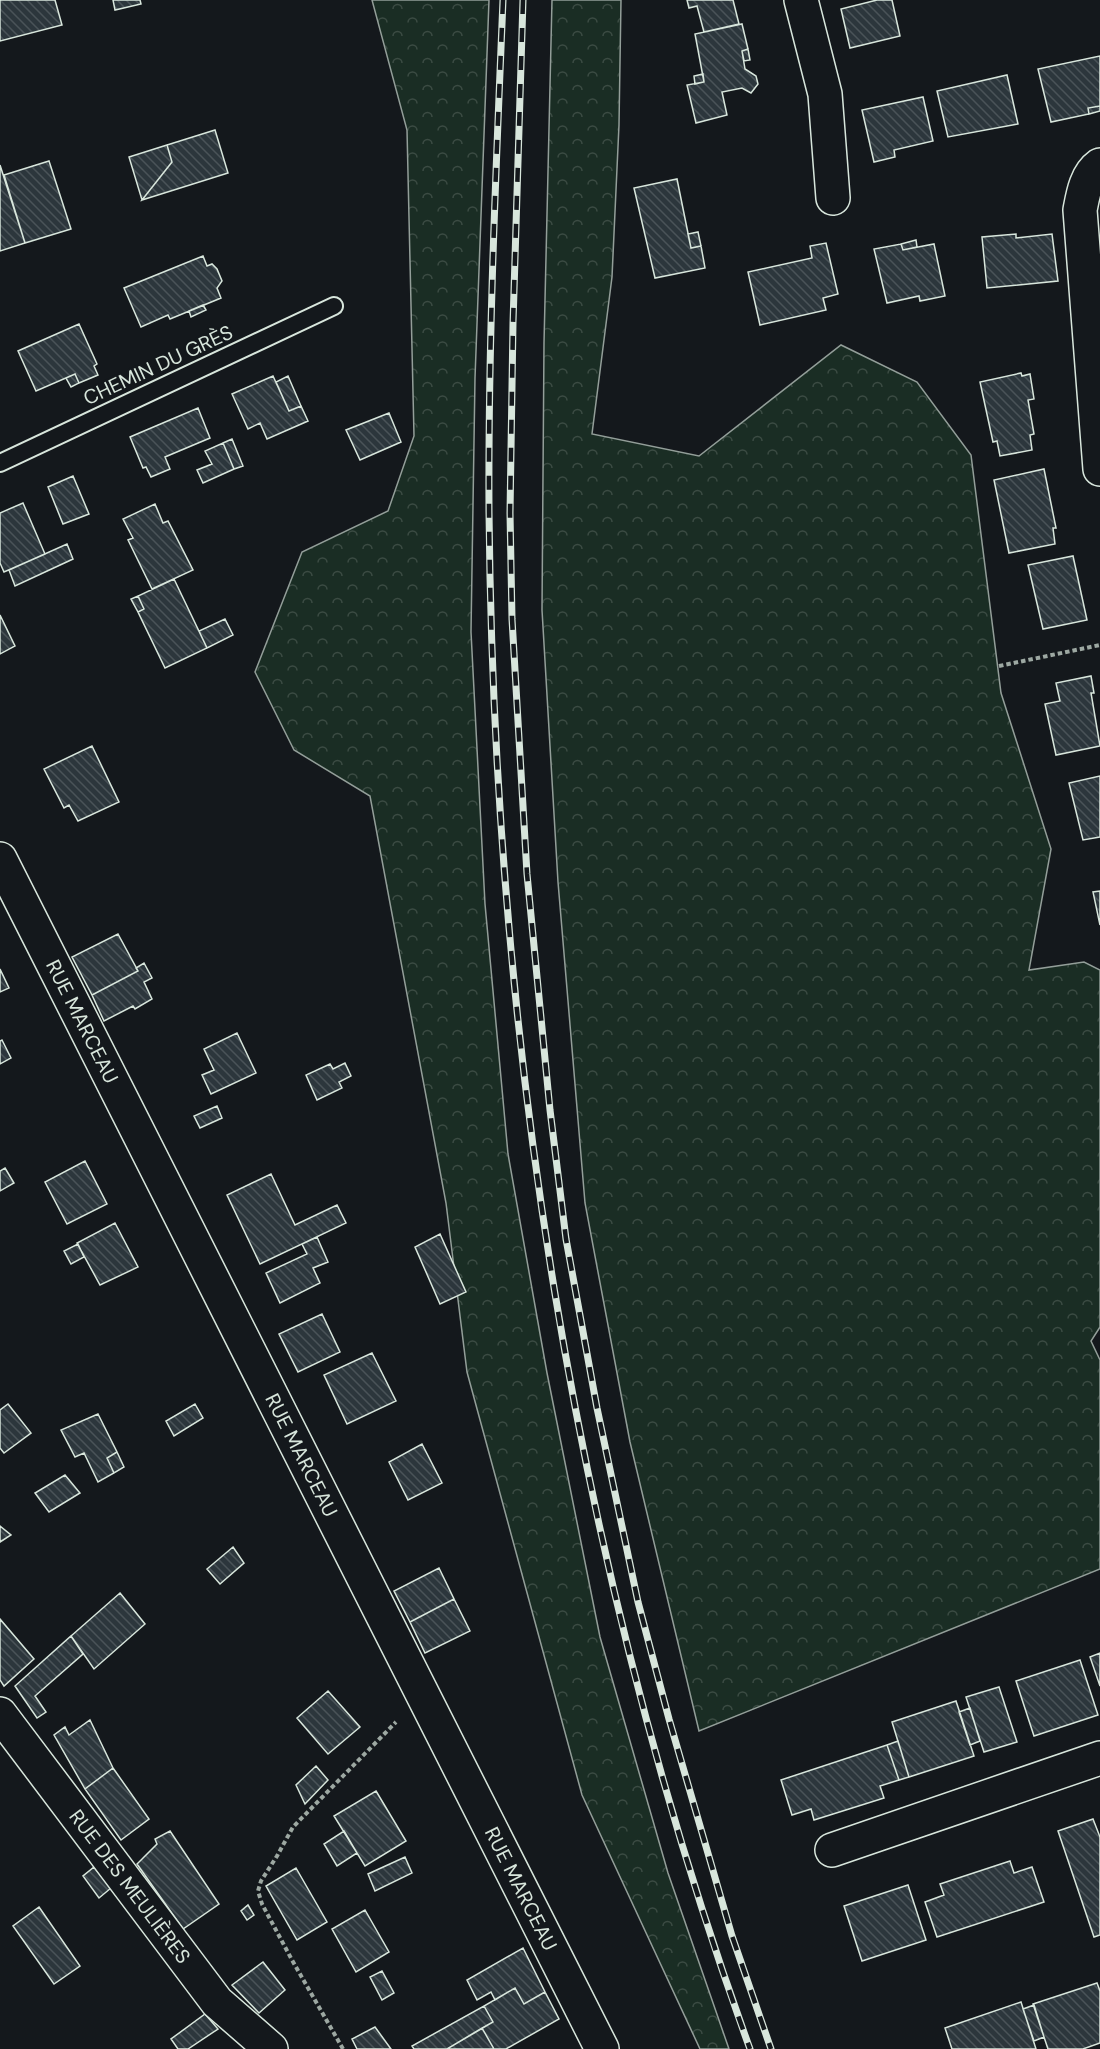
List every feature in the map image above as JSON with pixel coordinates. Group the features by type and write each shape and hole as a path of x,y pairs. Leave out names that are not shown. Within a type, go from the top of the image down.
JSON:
{"main road":[{"path":"801,0 825,94 833,198"},
{"path":"1100,165 1094,169 1084,189 1080,210 1100,469"},
{"name":"RUE MARCEAU","path":"0,859 602,2049"},
{"name":"RUE DES MEULIÈRES","path":"0,1714 217,2002 272,2049"},
{"path":"832,1850 1100,1758"}],"lane":[{"name":"CHEMIN DU GRÈS","path":"0,463 333,306"}],"path":[{"path":"999,666 1100,645"},
{"path":"344,2049 291,1960 262,1904 258,1891 261,1881 278,1856 292,1827 403,1715 424,1699"}],"green space":[{"path":"372,0 489,0 475,378 471,632 485,904 508,1154 547,1373 600,1637 668,1873 729,2049 700,2049 582,1795 467,1372 446,1203 370,796 294,750 255,672 302,552 388,511 414,436 407,130"},
{"path":"552,0 621,0 619,125 612,277 592,434 699,456 841,345 917,382 971,455 1001,693 1051,849 1029,970 1084,962 1100,970 1100,1327 1091,1341 1100,1360 1100,1569 699,1731 630,1442 585,1203 558,882 542,610 544,343"}],"building":[{"path":"0,0 55,0 62,25 0,41"},
{"path":"113,0 140,0 141,4 115,10"},
{"path":"687,0 733,0 739,24 704,32 697,6 689,8"},
{"path":"877,0 892,0 900,36 850,48 841,9"},
{"path":"742,24 748,49 742,51 745,69 756,76 758,84 751,93 742,88 722,92 727,115 696,123 687,85 704,82 695,34"},
{"path":"748,49 750,60 744,61 742,51"},
{"path":"1100,56 1100,106 1088,108 1089,114 1051,122 1038,69"},
{"path":"703,74 704,82 695,84 694,76"},
{"path":"1007,75 1018,124 948,137 937,91"},
{"path":"923,97 933,141 894,150 895,157 874,162 862,110"},
{"path":"1100,106 1100,111 1089,114 1088,108"},
{"path":"215,130 228,173 142,200 172,162 167,145"},
{"path":"167,145 172,162 142,200 129,157"},
{"path":"49,161 71,229 25,243 4,175"},
{"path":"0,165 25,243 0,251"},
{"path":"677,179 691,248 701,246 705,268 655,278 634,188"},
{"path":"698,232 701,246 691,248 688,234"},
{"path":"1016,234 1016,238 1052,234 1058,281 987,288 982,237"},
{"path":"916,240 917,247 903,250 901,244"},
{"path":"826,243 838,294 823,298 826,310 760,325 748,272 812,258 810,246"},
{"path":"901,244 903,250 934,244 945,296 920,301 919,296 887,303 874,249"},
{"path":"203,256 207,266 212,264 217,269 222,281 217,288 221,298 170,319 168,315 141,327 124,288"},
{"path":"203,305 206,310 191,317 189,311"},
{"path":"79,324 97,364 94,366 98,375 79,383 75,374 36,391 18,351"},
{"path":"1021,373 1022,376 1030,374 1034,399 1028,400 1034,434 1030,435 1032,450 1000,456 997,441 993,442 980,382"},
{"path":"75,374 79,383 71,387 66,378"},
{"path":"273,376 289,411 301,406 308,421 267,439 260,423 248,429 232,394"},
{"path":"288,376 301,406 289,411 276,382"},
{"path":"198,408 210,438 165,457 170,469 151,477 146,467 143,468 130,437"},
{"path":"389,413 401,442 360,460 346,430"},
{"path":"232,439 243,466 234,469 223,443"},
{"path":"223,443 234,469 203,483 197,470 212,464 205,451"},
{"path":"1044,469 1056,528 1053,528 1055,544 1009,553 994,480"},
{"path":"73,476 89,514 63,524 48,487"},
{"path":"23,503 45,554 4,572 0,563 0,513"},
{"path":"155,504 163,523 168,521 193,570 152,589 128,540 133,538 123,519"},
{"path":"67,544 73,559 15,586 9,570"},
{"path":"1073,556 1087,620 1043,629 1028,565"},
{"path":"174,579 207,648 165,668 138,612 144,609 138,596"},
{"path":"138,596 144,609 138,612 131,599"},
{"path":"0,615 15,646 0,654"},
{"path":"225,619 233,635 207,648 199,631"},
{"path":"1091,676 1094,693 1091,693 1100,746 1056,755 1045,704 1060,701 1056,683"},
{"path":"92,746 119,802 78,821 69,805 64,808 44,769"},
{"path":"1100,776 1100,837 1083,840 1069,783"},
{"path":"1100,891 1100,925 1093,892"},
{"path":"118,934 138,971 92,995 72,957"},
{"path":"144,963 152,978 144,982 152,999 135,1009 133,1006 104,1021 92,995 138,971 136,968"},
{"path":"0,969 9,988 0,992"},
{"path":"237,1033 256,1073 211,1094 202,1075 214,1070 204,1049"},
{"path":"2,1040 11,1058 0,1064 0,1041"},
{"path":"345,1063 351,1076 339,1082 342,1088 317,1100 306,1075 330,1064 333,1069"},
{"path":"217,1106 222,1118 200,1128 194,1116"},
{"path":"85,1161 107,1204 67,1224 45,1182"},
{"path":"5,1168 14,1183 0,1191 0,1171"},
{"path":"271,1174 295,1225 337,1205 346,1223 260,1264 227,1195"},
{"path":"115,1223 138,1267 100,1285 77,1243"},
{"path":"440,1234 466,1292 440,1304 415,1247"},
{"path":"317,1237 328,1262 313,1268 320,1283 280,1303 266,1273 307,1254 302,1244"},
{"path":"78,1244 84,1257 71,1264 64,1251"},
{"path":"322,1314 340,1352 298,1372 279,1334"},
{"path":"372,1353 396,1401 347,1424 324,1375"},
{"path":"8,1404 31,1433 4,1453 0,1448 0,1410"},
{"path":"195,1404 203,1418 174,1436 166,1421"},
{"path":"98,1414 117,1452 107,1458 114,1473 98,1482 84,1453 75,1457 61,1430"},
{"path":"422,1444 442,1483 408,1500 389,1462"},
{"path":"117,1452 124,1467 114,1473 107,1458"},
{"path":"65,1475 80,1493 49,1512 35,1493"},
{"path":"0,1526 11,1535 0,1542"},
{"path":"233,1547 244,1563 220,1584 207,1569"},
{"path":"439,1568 454,1599 410,1622 394,1591"},
{"path":"120,1593 145,1624 94,1669 71,1636"},
{"path":"454,1599 470,1631 425,1653 410,1622"},
{"path":"0,1619 34,1659 4,1686 0,1680"},
{"path":"71,1636 83,1654 35,1696 46,1712 37,1718 15,1686"},
{"path":"1100,1653 1100,1686 1090,1657"},
{"path":"1080,1660 1098,1715 1034,1736 1016,1681"},
{"path":"999,1687 1017,1742 984,1752 966,1697"},
{"path":"328,1691 360,1727 328,1754 297,1718"},
{"path":"956,1701 974,1756 909,1777 892,1722"},
{"path":"970,1708 980,1741 970,1745 959,1712"},
{"path":"90,1720 113,1768 85,1789 54,1735 65,1727 69,1735"},
{"path":"898,1741 909,1777 899,1780 887,1745"},
{"path":"887,1745 899,1780 880,1786 884,1798 814,1820 811,1809 792,1815 781,1780"},
{"path":"316,1766 328,1780 305,1804 296,1785"},
{"path":"113,1768 149,1819 121,1840 85,1789"},
{"path":"376,1791 406,1841 365,1866 334,1816"},
{"path":"1093,1819 1100,1837 1100,1935 1094,1937 1058,1831"},
{"path":"170,1831 219,1904 183,1929 137,1864 157,1844 155,1839"},
{"path":"344,1831 357,1853 337,1866 324,1844"},
{"path":"405,1857 412,1873 375,1891 368,1874"},
{"path":"1010,1861 1014,1873 1032,1867 1044,1902 937,1937 925,1902 944,1895 940,1884"},
{"path":"94,1867 111,1888 99,1898 83,1876"},
{"path":"296,1868 327,1922 297,1940 266,1886"},
{"path":"908,1885 926,1940 862,1961 844,1906"},
{"path":"248,1905 254,1915 247,1920 241,1911"},
{"path":"39,1907 80,1966 54,1984 13,1926"},
{"path":"365,1910 389,1952 356,1972 332,1929"},
{"path":"523,1948 545,1992 524,2004 515,1988 495,2000 491,1992 477,2000 467,1980"},
{"path":"263,1962 285,1990 259,2013 232,1985"},
{"path":"382,1971 394,1993 382,2000 370,1977"},
{"path":"1097,1983 1100,1991 1100,2043 1083,2049 1048,2049 1033,2004"},
{"path":"515,1988 524,2004 545,1992 559,2019 506,2049 494,2049 482,2028 493,2022 484,2006"},
{"path":"1021,2002 1036,2049 952,2049 945,2028"},
{"path":"1034,2005 1044,2037 1034,2041 1023,2009"},
{"path":"484,2006 493,2022 447,2049 414,2049 412,2046"},
{"path":"205,2014 218,2029 188,2049 178,2049 171,2039"},
{"path":"375,2027 391,2049 357,2049 352,2039"},
{"path":"482,2028 494,2049 447,2049"}],"railway":[{"path":"503,0 491,320 489,512 494,707 507,902 527,1097 555,1291 591,1484 635,1675 688,1864 750,2049"},
{"path":"523,0 513,323 510,513 512,619 527,874 550,1110 566,1239 597,1408 638,1602 669,1719 732,1936 771,2049"}]}
